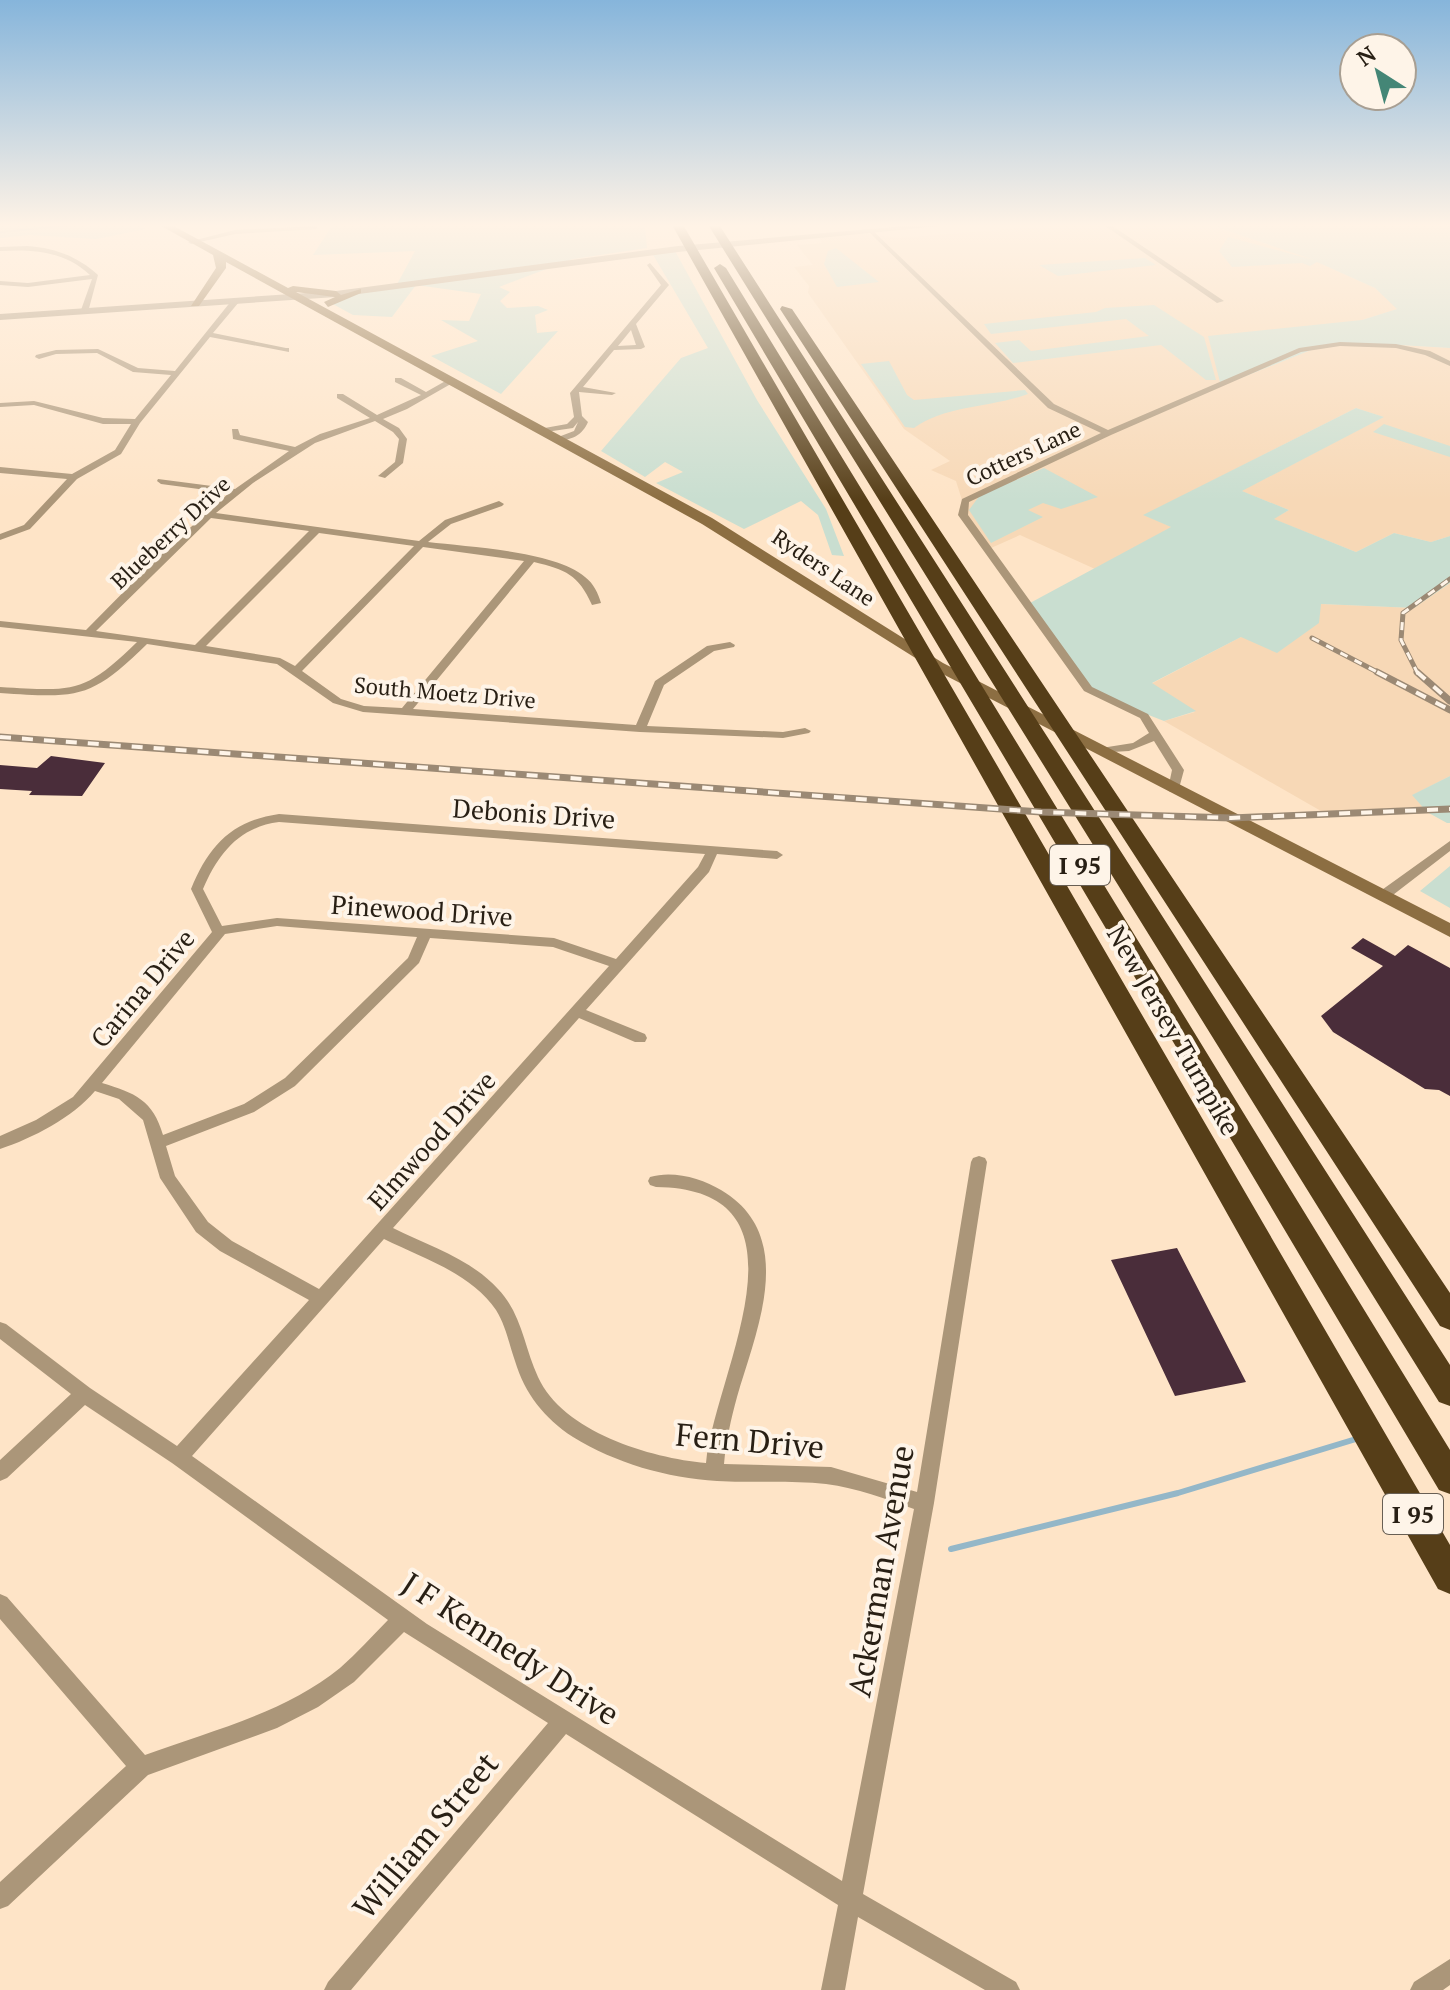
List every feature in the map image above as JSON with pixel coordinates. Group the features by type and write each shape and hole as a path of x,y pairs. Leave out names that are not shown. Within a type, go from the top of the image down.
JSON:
{"highway":[{"name":"New Jersey Turnpike","path":"760,316 1359,1421 1450,1577"},
{"name":"New Jersey Turnpike","path":"763,316 1450,1479"},
{"name":"New Jersey Turnpike","path":"766,316 1450,1392"},
{"name":"New Jersey Turnpike","path":"770,316 1450,1317"}],"main road":[{"name":"Ryders Lane","path":"336,316 746,544 872,628 1099,751 1450,931"}],"street":[{"path":"0,537 27,527 74,477 118,452 137,422 224,316"},
{"path":"557,439 574,436 582,428 584,422 578,417 573,397 640,316"},
{"path":"958,316 1051,406 1108,433"},
{"path":"613,348 641,347 633,324"},
{"path":"210,335 286,350"},
{"name":"Cotters Lane","path":"1174,789 1178,770 1144,716 1088,689 961,508 971,495 1281,356 1313,347 1358,343 1396,346 1427,353 1450,364"},
{"path":"39,357 70,351 98,351 136,370 176,373"},
{"path":"398,380 425,394"},
{"name":"Blueberry Drive","path":"89,633 209,515 296,450 325,435 376,418 452,381"},
{"path":"578,389 612,393"},
{"path":"340,396 396,430 403,439 399,463 382,476"},
{"path":"0,405 34,403 90,418 137,422"},
{"path":"557,439 578,417"},
{"path":"542,431 570,426 582,428"},
{"path":"235,431 236,437 296,450"},
{"path":"0,470 74,477"},
{"path":"161,481 238,492"},
{"path":"296,671 422,544 448,522 499,504"},
{"path":"209,515 531,559 569,568 593,587 596,603"},
{"path":"199,647 316,530"},
{"path":"405,712 531,559"},
{"name":"South Moetz Drive","path":"0,624 199,647 280,661 337,701 363,709 640,729 783,735 805,731"},
{"path":"0,690 73,693 91,688 105,680 145,640"},
{"path":"640,729 659,683 711,648 730,645"},
{"path":"1099,751 1136,745 1150,740 1155,734"},
{"name":"Carina Drive","path":"0,1143 62,1112 92,1085 218,931 197,889 210,859 240,829 263,819 287,819"},
{"name":"Debonis Drive","path":"287,819 777,855"},
{"path":"1384,895 1450,845"},
{"name":"Elmwood Drive","path":"179,1457 620,965 704,869 713,850"},
{"name":"Pinewood Drive","path":"218,931 277,922 424,936 554,943 620,965"},
{"path":"159,1143 249,1108 290,1082 414,960 424,936"},
{"path":"577,1012 640,1038"},
{"path":"92,1085 124,1095 140,1105 150,1117 168,1178 202,1227 226,1246 321,1298"},
{"name":"Ackerman Avenue","path":"833,1990 925,1503 979,1162"},
{"path":"656,1181 679,1179 700,1184 724,1196 751,1236 759,1266 755,1298 715,1438 714,1472"},
{"name":"Fern Drive","path":"383,1231 485,1286 500,1303 512,1325 531,1386 563,1420 593,1440 673,1466 714,1472 767,1471 836,1477 925,1503"},
{"name":"J F Kennedy Drive","path":"0,1329 84,1394 179,1457 403,1619 848,1898 1008,1990"},
{"path":"0,1472 84,1394"},
{"path":"0,1604 141,1767"},
{"path":"0,1898 141,1767 277,1717 311,1700 347,1675 403,1619"},
{"name":"William Street","path":"338,1989 563,1721"},
{"path":"1422,1990 1450,1971"}],"shaded area":[{"path":"824,316 1376,316 1221,386 1321,346 1382,344 1450,348 1450,536 1431,542 1394,533 1356,552 1273,519 1289,510 1241,491 1383,417 1356,408 1145,515 1172,527 1095,569 1020,535 991,548 966,513 956,481 931,470 950,461 904,429"},
{"path":"1450,583 1450,776 1413,795 1427,812 1328,815 1164,721 1195,712 1151,684 1241,637 1320,604 1414,608"}],"green space":[{"path":"471,316 535,316 537,333 558,331 501,394 431,356 478,341 441,320 469,321"},
{"path":"689,316 711,316 757,400 826,509 844,556 832,555 818,515 801,501 744,529 656,483 683,472 665,462 645,477 601,451 681,358 708,348"},
{"path":"1060,316 1171,316 1204,337 1216,380 1206,380 1161,345 1013,363 995,343 1019,340 1031,351 1149,336 1126,319 991,334 984,324"},
{"path":"1375,316 1450,316 1450,348 1382,344 1321,346 1221,386 1208,336 1362,320"},
{"path":"889,361 907,395 914,400 1025,390 1028,394 940,415 914,428 905,427 861,364"},
{"path":"1356,408 1384,417 1242,491 1289,510 1274,519 1356,552 1394,533 1431,542 1450,536 1450,583 1414,608 1321,604 1319,623 1277,653 1241,637 1152,683 1196,711 1164,721 1095,694 1030,603 1171,527 1143,515"},
{"path":"1384,424 1450,446 1450,457 1373,432"},
{"path":"1044,468 1098,497 1061,509 1043,503 1028,510 1043,517 991,543 969,510 980,495"},
{"path":"1450,776 1450,823 1447,823 1427,812 1412,795"},
{"path":"1450,866 1450,908 1420,891"}],"building":[{"path":"51,756 105,763 82,796 29,795 32,791 0,789 0,765 37,768"},
{"path":"1363,938 1395,956 1408,945 1450,968 1450,1096 1439,1090 1425,1089 1333,1032 1321,1016 1383,966 1351,948"},
{"path":"1177,1248 1246,1382 1175,1396 1111,1260"}],"waterway":[{"path":"951,1549 1178,1493 1356,1439"}],"railway":[{"path":"1417,672 1401,640 1403,613 1450,579"},
{"path":"1312,638 1381,674"},
{"path":"1377,672 1450,710"},
{"path":"1417,672 1450,701"},
{"path":"0,737 1041,812 1231,818 1450,809"}]}
